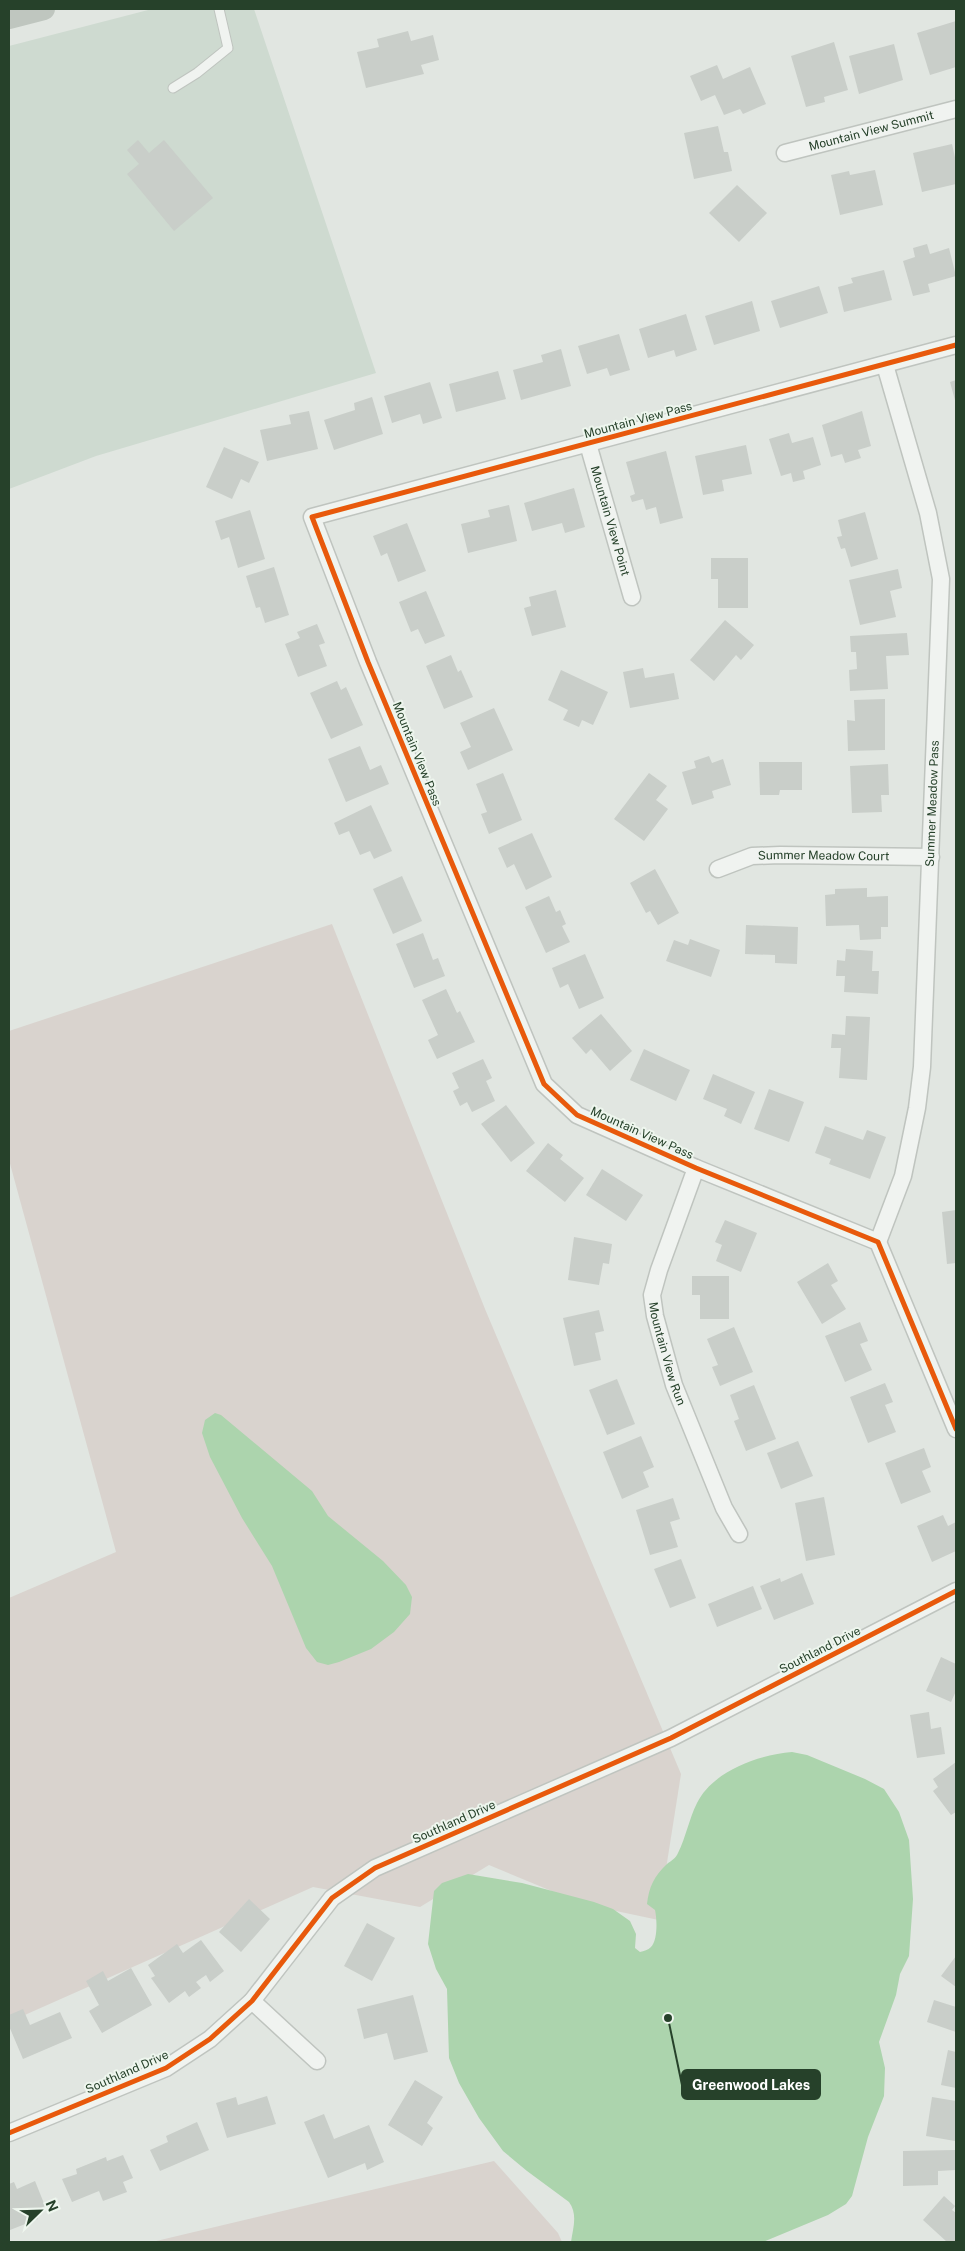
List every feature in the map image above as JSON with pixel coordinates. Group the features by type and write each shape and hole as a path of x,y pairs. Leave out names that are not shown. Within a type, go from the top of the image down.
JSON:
{"main road":[{"path":"9,18 44,9"}],"street":[{"name":"Mountain View Summit","path":"785,153 956,108"},
{"name":"Mountain View Pass","path":"878,1242 696,1168 577,1114 544,1084 368,662 312,517 956,345"},
{"name":"Summer Meadow Pass","path":"878,1242 902,1176 917,1108 922,1066 941,579 928,514 885,365"},
{"name":"Mountain View Point","path":"588,444 632,598"},
{"name":"Summer Meadow Court","path":"718,869 752,856 931,857"},
{"name":"Mountain View Run","path":"696,1168 659,1270 652,1295 655,1316 674,1385 724,1508 740,1534"},
{"path":"878,1242 956,1429"},
{"name":"Southland Drive","path":"9,2133 166,2068 210,2039 252,2001 332,1898 375,1868 671,1738 956,1592"},
{"path":"252,2001 317,2061"}],"lane":[{"path":"173,88 197,73 228,48 218,9"}],"shaded area":[{"path":"152,9 254,9 376,373 96,456 9,489 9,46"},
{"path":"332,924 485,1309 681,1774 666,1869 668,1922 583,1904 489,1865 420,1907 313,1887 9,2022 9,1598 116,1552 9,1160 9,1031"},
{"path":"215,1413 221,1415 312,1491 328,1516 383,1561 406,1585 412,1597 410,1614 394,1632 371,1649 328,1665 317,1662 306,1648 272,1566 242,1518 210,1457 202,1433 205,1420"},
{"path":"792,1752 807,1755 884,1789 899,1812 909,1840 913,1899 909,1956 900,1974 896,1995 879,2042 885,2068 884,2096 868,2137 852,2196 846,2204 828,2215 763,2242 571,2242 574,2216 569,2202 503,2151 479,2118 459,2083 449,2058 447,1989 436,1969 428,1944 434,1891 442,1883 468,1874 522,1883 594,1902 613,1909 630,1921 636,1934 635,1948 640,1952 646,1950 650,1948 655,1940 656,1929 655,1910 647,1904 649,1892 655,1877 677,1855 694,1809 704,1792 725,1774 751,1761"},
{"path":"494,2161 558,2233 562,2242 152,2242"}],"building":[{"path":"956,21 956,67 930,75 917,33"},
{"path":"408,31 411,41 433,35 439,60 421,65 424,74 366,88 357,52 379,47 377,39"},
{"path":"834,42 848,90 824,97 825,102 806,107 791,56"},
{"path":"894,44 903,80 859,94 849,56"},
{"path":"717,65 723,79 750,67 766,104 743,114 740,109 724,115 715,95 701,101 690,76"},
{"path":"718,126 724,152 728,152 732,171 694,179 684,133"},
{"path":"138,140 149,153 164,140 213,198 174,231 127,174 139,164 127,150"},
{"path":"952,144 956,162 956,184 922,192 913,153"},
{"path":"875,170 883,205 840,215 831,175 849,171 850,175"},
{"path":"737,185 767,213 739,242 709,213"},
{"path":"927,244 930,254 949,248 956,276 928,284 930,292 913,296 903,261 915,257 913,248"},
{"path":"884,270 892,300 844,312 838,287 853,283 851,278"},
{"path":"819,286 828,313 780,328 771,301"},
{"path":"752,301 760,331 714,345 705,316"},
{"path":"686,314 697,350 676,357 674,350 648,358 639,329"},
{"path":"619,334 630,370 610,376 607,368 587,374 578,346"},
{"path":"561,349 571,386 521,400 513,370 543,362 541,355"},
{"path":"498,371 506,399 456,412 449,384"},
{"path":"956,380 956,404 950,382"},
{"path":"430,382 442,418 423,424 420,414 392,423 384,396"},
{"path":"372,397 383,434 334,450 324,420 355,410 354,403"},
{"path":"309,411 318,449 267,461 260,430 291,424 289,415"},
{"path":"862,411 871,446 858,450 861,458 845,463 842,454 831,457 822,425"},
{"path":"789,433 792,443 813,437 821,465 803,471 805,479 793,482 791,473 781,476 769,439"},
{"path":"746,445 752,474 722,480 724,491 703,495 695,456"},
{"path":"224,447 259,462 249,483 241,479 232,499 206,487"},
{"path":"666,451 683,518 660,524 656,507 646,510 643,499 632,502 630,496 635,494 626,462"},
{"path":"574,488 585,527 565,533 562,523 532,531 524,503"},
{"path":"509,505 517,541 468,553 461,524 490,517 488,510"},
{"path":"250,510 265,559 238,568 229,537 221,540 215,521"},
{"path":"865,512 878,559 851,567 845,548 841,549 837,537 842,536 838,520"},
{"path":"407,523 426,571 398,582 387,553 381,556 373,536"},
{"path":"711,558 748,558 748,608 718,608 718,579 711,579"},
{"path":"274,567 289,615 265,623 260,607 256,608 246,576"},
{"path":"898,569 902,588 890,591 896,617 860,625 849,580"},
{"path":"556,590 566,627 532,636 524,608 531,606 529,597"},
{"path":"426,591 445,636 425,644 418,629 411,632 399,602"},
{"path":"725,620 754,645 741,660 736,655 714,681 690,660"},
{"path":"317,624 325,643 319,645 327,666 298,677 285,644 300,638 297,632"},
{"path":"907,633 909,655 886,656 888,689 850,691 849,670 857,669 856,652 851,652 850,636"},
{"path":"451,655 458,672 461,670 473,697 444,709 426,666"},
{"path":"643,668 645,678 674,673 679,699 630,708 623,672"},
{"path":"561,670 608,692 593,725 582,720 579,727 563,720 568,710 548,700"},
{"path":"337,681 341,690 346,687 363,725 331,739 310,693"},
{"path":"885,699 885,750 848,751 847,720 855,721 854,700"},
{"path":"494,708 513,750 468,770 460,752 471,747 460,723"},
{"path":"360,746 370,770 381,765 389,784 346,802 328,759"},
{"path":"709,756 712,763 723,759 731,785 712,791 714,798 692,805 682,772 696,768 694,761"},
{"path":"759,762 802,762 802,790 780,790 779,795 760,795"},
{"path":"888,764 889,795 881,795 882,812 852,813 850,766"},
{"path":"503,773 522,820 489,834 481,814 487,812 476,784"},
{"path":"649,773 667,786 656,800 668,809 644,841 614,819"},
{"path":"371,805 392,851 374,859 370,851 360,855 349,831 339,835 334,823"},
{"path":"532,833 552,877 526,890 514,864 507,868 498,848"},
{"path":"655,869 679,913 658,925 650,911 646,913 630,883"},
{"path":"402,876 422,921 393,934 373,889"},
{"path":"867,888 867,897 888,896 888,927 881,927 881,939 860,940 859,925 826,926 825,895 835,894 835,889"},
{"path":"549,896 556,912 560,910 566,924 562,926 570,942 546,953 525,907"},
{"path":"746,925 798,927 797,964 775,963 775,955 745,954"},
{"path":"423,933 433,960 438,958 445,976 414,988 396,944"},
{"path":"690,939 720,950 711,977 666,961 674,940 688,945"},
{"path":"846,949 873,951 872,971 879,971 878,994 844,992 845,976 836,976 837,960 845,961"},
{"path":"585,954 604,998 579,1009 568,984 560,988 552,968"},
{"path":"446,989 457,1013 460,1011 475,1042 437,1059 428,1040 438,1035 422,1000"},
{"path":"601,1014 632,1051 610,1071 591,1049 586,1054 572,1038"},
{"path":"846,1016 870,1017 867,1080 839,1078 841,1048 831,1048 832,1034 845,1035"},
{"path":"644,1049 690,1070 676,1101 630,1080"},
{"path":"483,1059 492,1078 486,1081 495,1101 472,1112 467,1102 460,1106 453,1091 459,1088 452,1073"},
{"path":"713,1074 755,1092 741,1124 724,1116 727,1109 703,1099"},
{"path":"769,1089 804,1102 789,1142 754,1129"},
{"path":"506,1105 535,1143 511,1162 481,1124"},
{"path":"825,1126 863,1140 867,1130 886,1137 870,1179 829,1164 831,1159 815,1153"},
{"path":"548,1143 563,1155 560,1159 584,1178 565,1202 526,1171"},
{"path":"602,1169 643,1195 626,1221 586,1195"},
{"path":"956,1210 956,1263 947,1264 942,1212"},
{"path":"725,1220 757,1233 741,1272 716,1261 722,1245 715,1242"},
{"path":"574,1237 612,1244 609,1264 603,1263 599,1285 568,1280"},
{"path":"828,1263 838,1281 831,1285 846,1309 822,1324 797,1282"},
{"path":"692,1276 729,1276 729,1319 700,1319 700,1295 692,1295"},
{"path":"599,1310 604,1331 595,1333 601,1360 574,1366 563,1318"},
{"path":"860,1322 868,1341 860,1344 872,1370 845,1382 825,1336"},
{"path":"734,1327 753,1372 720,1386 712,1367 718,1365 707,1339"},
{"path":"617,1379 635,1424 607,1435 589,1390"},
{"path":"885,1383 893,1402 885,1405 896,1432 868,1443 850,1397"},
{"path":"754,1385 776,1439 746,1451 734,1421 739,1419 730,1395"},
{"path":"641,1436 654,1467 643,1472 649,1487 622,1499 603,1452"},
{"path":"798,1441 813,1476 781,1489 767,1453"},
{"path":"924,1448 931,1467 922,1471 931,1492 901,1504 885,1463"},
{"path":"824,1497 835,1555 806,1561 795,1503"},
{"path":"673,1498 680,1519 670,1522 678,1547 650,1555 636,1510"},
{"path":"943,1515 948,1526 956,1522 956,1551 932,1562 917,1526"},
{"path":"681,1559 696,1598 670,1608 654,1569"},
{"path":"802,1573 814,1604 774,1620 760,1586 780,1578 781,1582"},
{"path":"753,1586 762,1609 717,1627 708,1604"},
{"path":"941,1657 956,1664 956,1691 951,1702 926,1691"},
{"path":"929,1712 931,1729 941,1727 945,1754 917,1758 910,1715"},
{"path":"956,1762 956,1812 951,1815 933,1791 938,1787 933,1779"},
{"path":"249,1899 270,1919 241,1952 219,1932"},
{"path":"367,1923 395,1938 372,1981 344,1966"},
{"path":"201,1940 224,1971 210,1982 206,1975 196,1982 201,1988 189,1997 185,1991 169,2003 151,1978 155,1976 148,1965 177,1944 183,1953"},
{"path":"956,1956 956,1987 941,1976"},
{"path":"131,1968 152,2005 102,2033 89,2011 99,2005 86,1981 103,1971 108,1981"},
{"path":"413,1995 428,2052 394,2060 387,2033 364,2039 357,2009"},
{"path":"934,2000 956,2007 956,2032 927,2022"},
{"path":"23,2009 30,2025 60,2012 72,2038 23,2059 9,2026 9,2015"},
{"path":"948,2050 956,2052 956,2088 941,2085"},
{"path":"415,2080 443,2097 427,2123 433,2128 422,2146 388,2125"},
{"path":"267,2096 276,2124 227,2138 216,2103 236,2097 238,2105"},
{"path":"932,2097 956,2101 955,2141 926,2136"},
{"path":"324,2114 334,2139 369,2125 384,2162 367,2170 365,2163 328,2178 304,2122"},
{"path":"197,2122 209,2150 160,2171 150,2150 168,2142 166,2136"},
{"path":"955,2150 956,2170 938,2171 938,2185 903,2186 903,2151"},
{"path":"123,2155 133,2178 123,2182 127,2192 103,2201 99,2191 72,2202 62,2179 77,2174 76,2169 106,2157 107,2161"},
{"path":"35,2181 45,2206 35,2211 38,2219 10,2230 9,2184 14,2182 17,2189"},
{"path":"944,2196 955,2206 952,2210 956,2213 956,2242 947,2242 923,2220"}],"cycle path":[{"path":"956,345 312,517 368,662 544,1084 577,1115 696,1168 878,1242 956,1429"},
{"path":"9,2133 166,2068 210,2039 252,2001 332,1898 375,1868 671,1738 956,1591"}],"place":[{"name":"Greenwood Lakes","path":"668,2018"}]}
